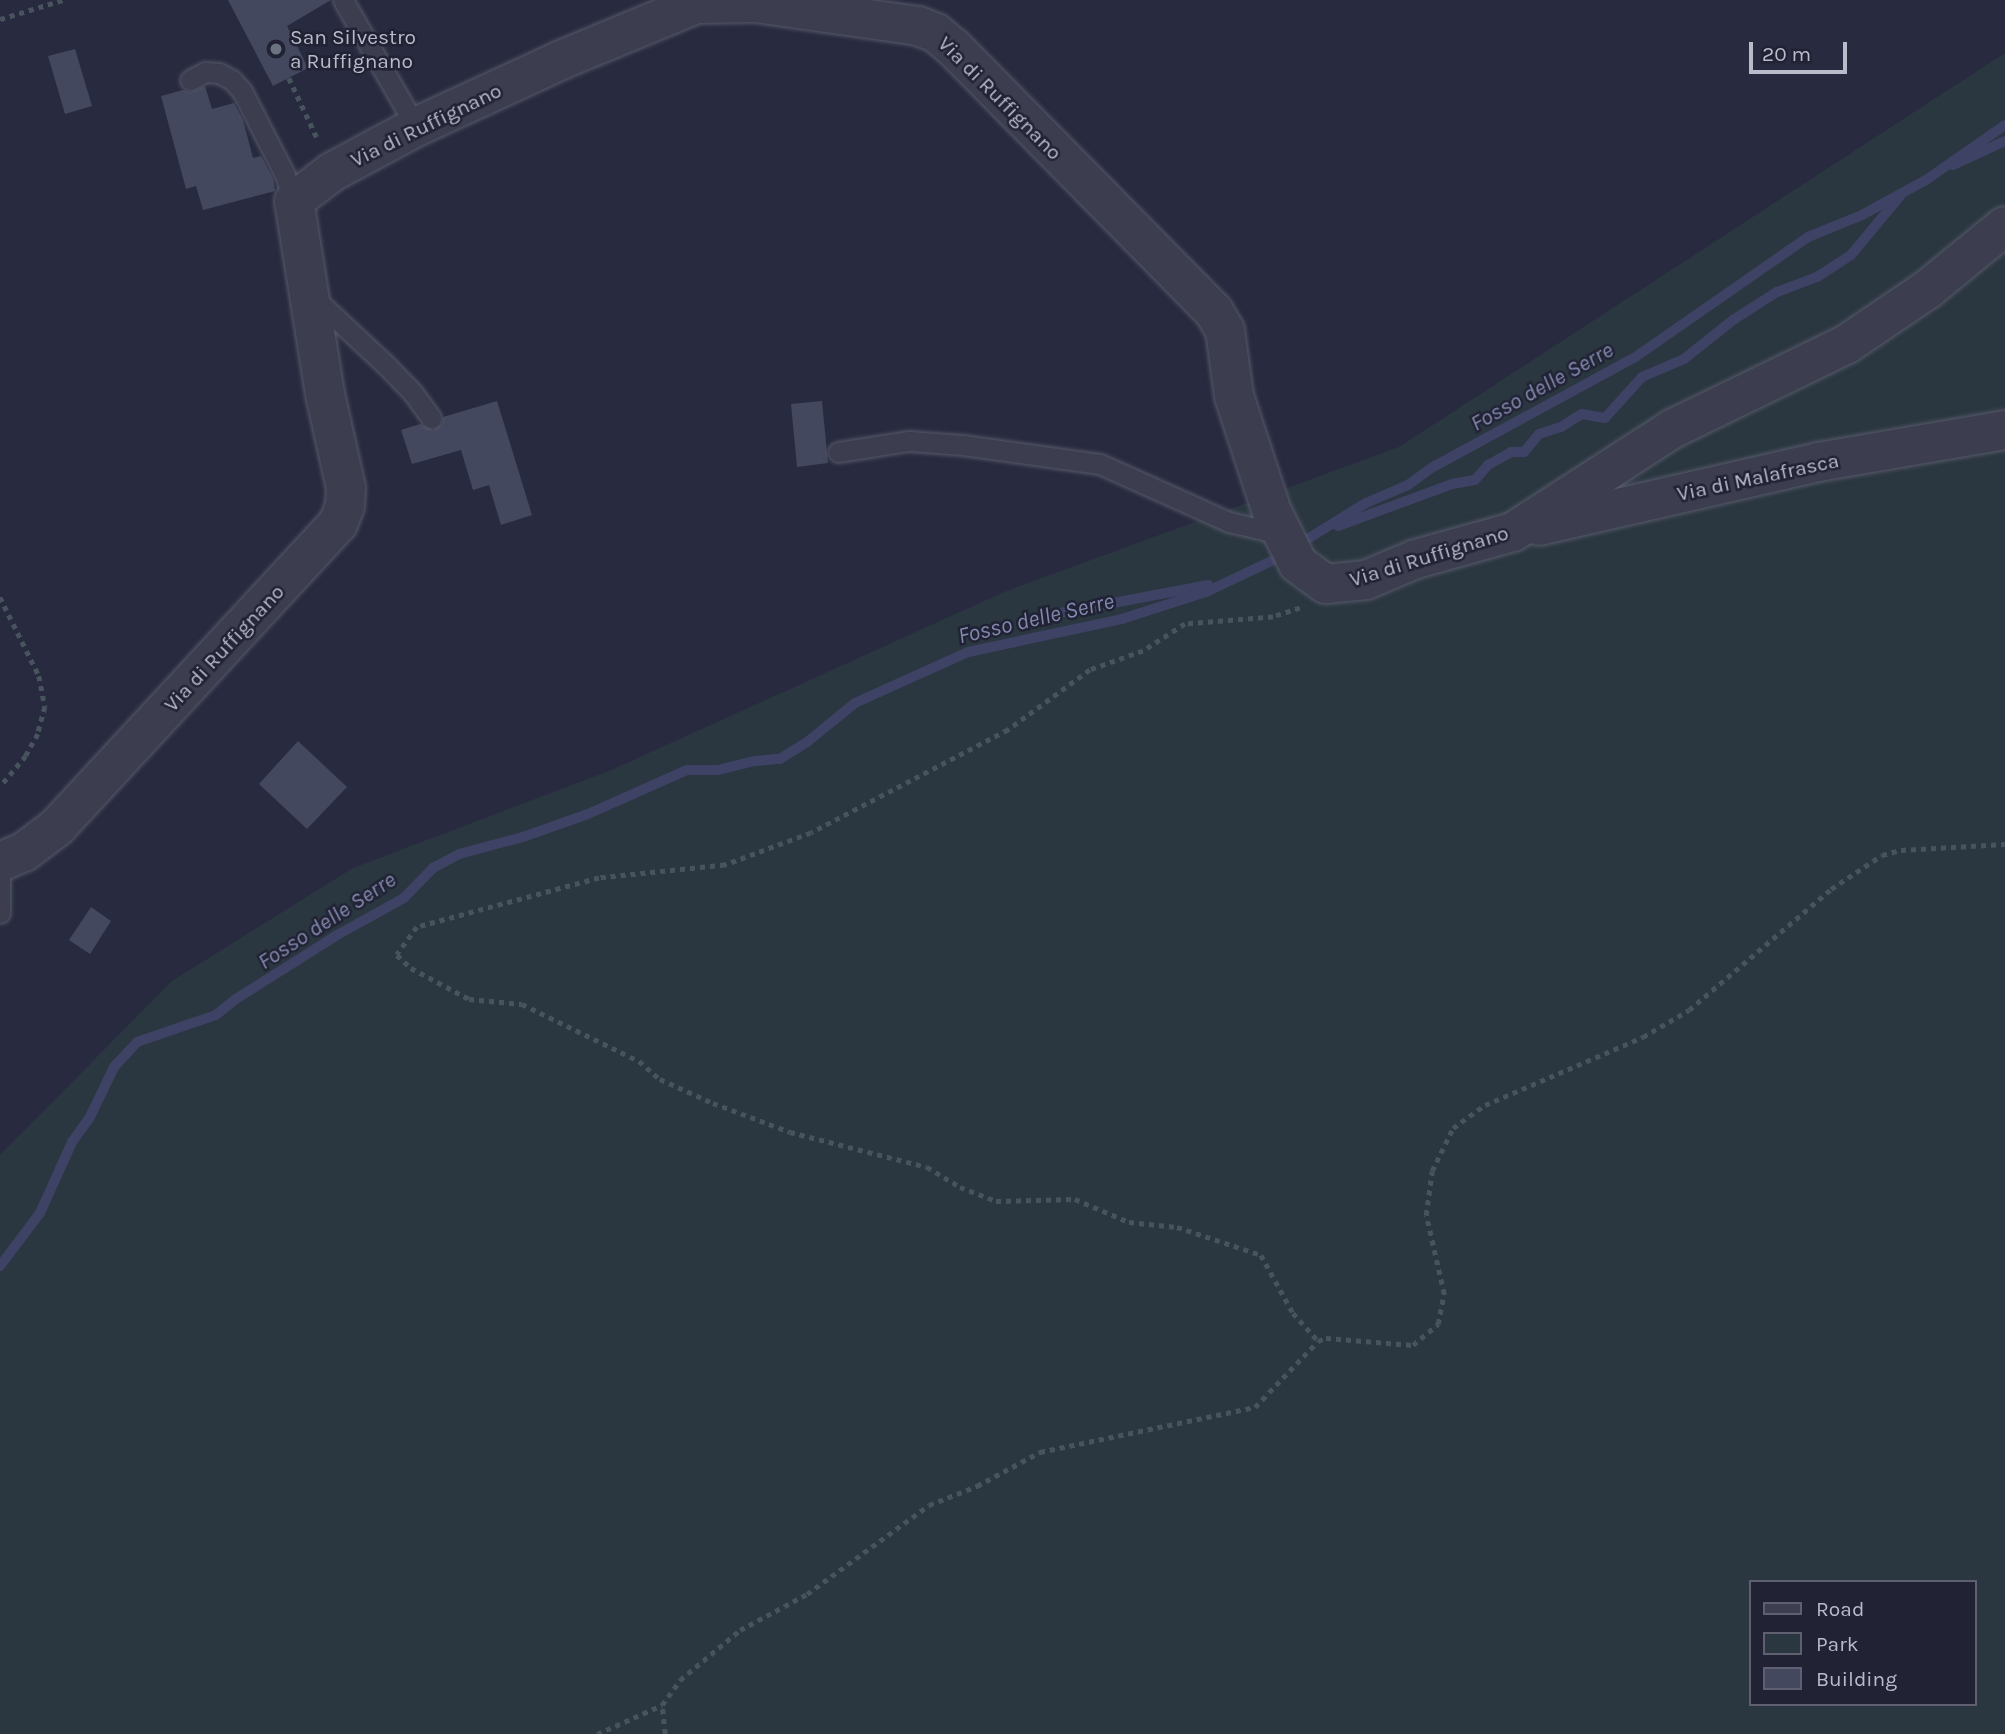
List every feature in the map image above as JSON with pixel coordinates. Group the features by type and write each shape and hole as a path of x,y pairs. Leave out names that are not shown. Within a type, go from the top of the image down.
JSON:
{"street":[{"name":"Via di Ruffignano","path":"0,862 24,852 55,828 338,524 345,506 346,488 308,294 294,201 332,172 416,127 561,60 697,2 755,3 918,26 936,33 954,48 1214,312 1225,330 1234,396 1247,444 1302,561 1366,580 1416,559 1513,532 1674,428 1847,344 1928,289 2005,226"},
{"name":"Via di Malafrasca","path":"1513,532 1818,462 2005,430"}],"lane":[{"path":"343,0 416,127"},
{"path":"190,80 205,72 219,73 232,80 242,91 274,151 294,201"},
{"path":"308,294 317,298 387,366 431,418"},
{"path":"838,452 909,441 963,445 1100,464 1229,522 1302,561"},
{"path":"0,862 0,912"}],"path":[{"path":"0,19 63,0"},
{"path":"289,78 332,172"},
{"path":"1302,561 1304,606 1273,617 1185,624 1143,652 1090,670 1008,730 811,833 725,865 599,878 418,927 397,955 411,968 468,999 522,1004 639,1061 660,1079 778,1127 927,1167 960,1187 996,1201 1075,1199 1129,1222 1177,1227 1261,1255 1293,1313 1318,1341"},
{"path":"0,597 39,676 45,707 38,734 26,756 0,787"},
{"path":"597,1734 662,1705 680,1680 740,1630 807,1594 929,1505 977,1486 1040,1452 1255,1407 1318,1341 1326,1338 1413,1345 1438,1324 1444,1294 1426,1215 1432,1171 1453,1128 1485,1105 1643,1037 1689,1010 1831,889 1882,855 1901,850 2005,844"},
{"path":"662,1705 665,1734"}],"green space":[{"path":"2005,53 2005,1734 0,1734 0,1155 172,981 353,868 609,771 1004,592 1399,447"}],"building":[{"name":"San Silvestro a Ruffignano","path":"228,0 331,0 287,26 308,68 273,86"},
{"path":"75,49 92,106 65,114 48,56"},
{"path":"205,86 212,109 234,103 243,120 253,158 261,156 273,178 275,191 203,210 196,186 186,189 161,96 183,90 190,92"},
{"path":"497,401 532,515 501,525 489,485 473,490 461,450 412,464 401,430 420,424 433,430 442,424 443,417"},
{"path":"822,401 828,463 797,467 791,404"},
{"path":"298,741 347,787 307,829 259,784"},
{"path":"91,907 111,921 90,954 69,940"}],"waterway":[{"name":"Fosso delle Serre","path":"1296,546 1366,503 1408,485 1433,467 1634,358 1808,237 1862,215 1926,180 2005,125"},
{"path":"1953,165 2005,141"},
{"path":"1338,526 1452,484 1475,480 1488,465 1511,452 1524,452 1539,434 1561,427 1582,414 1605,418 1642,377 1684,359 1733,320 1777,292 1817,277 1851,255 1900,196"},
{"name":"Fosso delle Serre","path":"0,1266 40,1213 72,1142 89,1119 114,1067 137,1042 216,1015 236,999 339,934 404,898 433,868 459,854 523,837 588,814 687,770 718,770 755,761 780,759 806,743 855,703 968,652 1122,619 1206,592 1284,555"},
{"path":"1034,622 1060,613 1208,585"}],"place":[{"name":"San Silvestro a Ruffignano","path":"276,49"}]}
